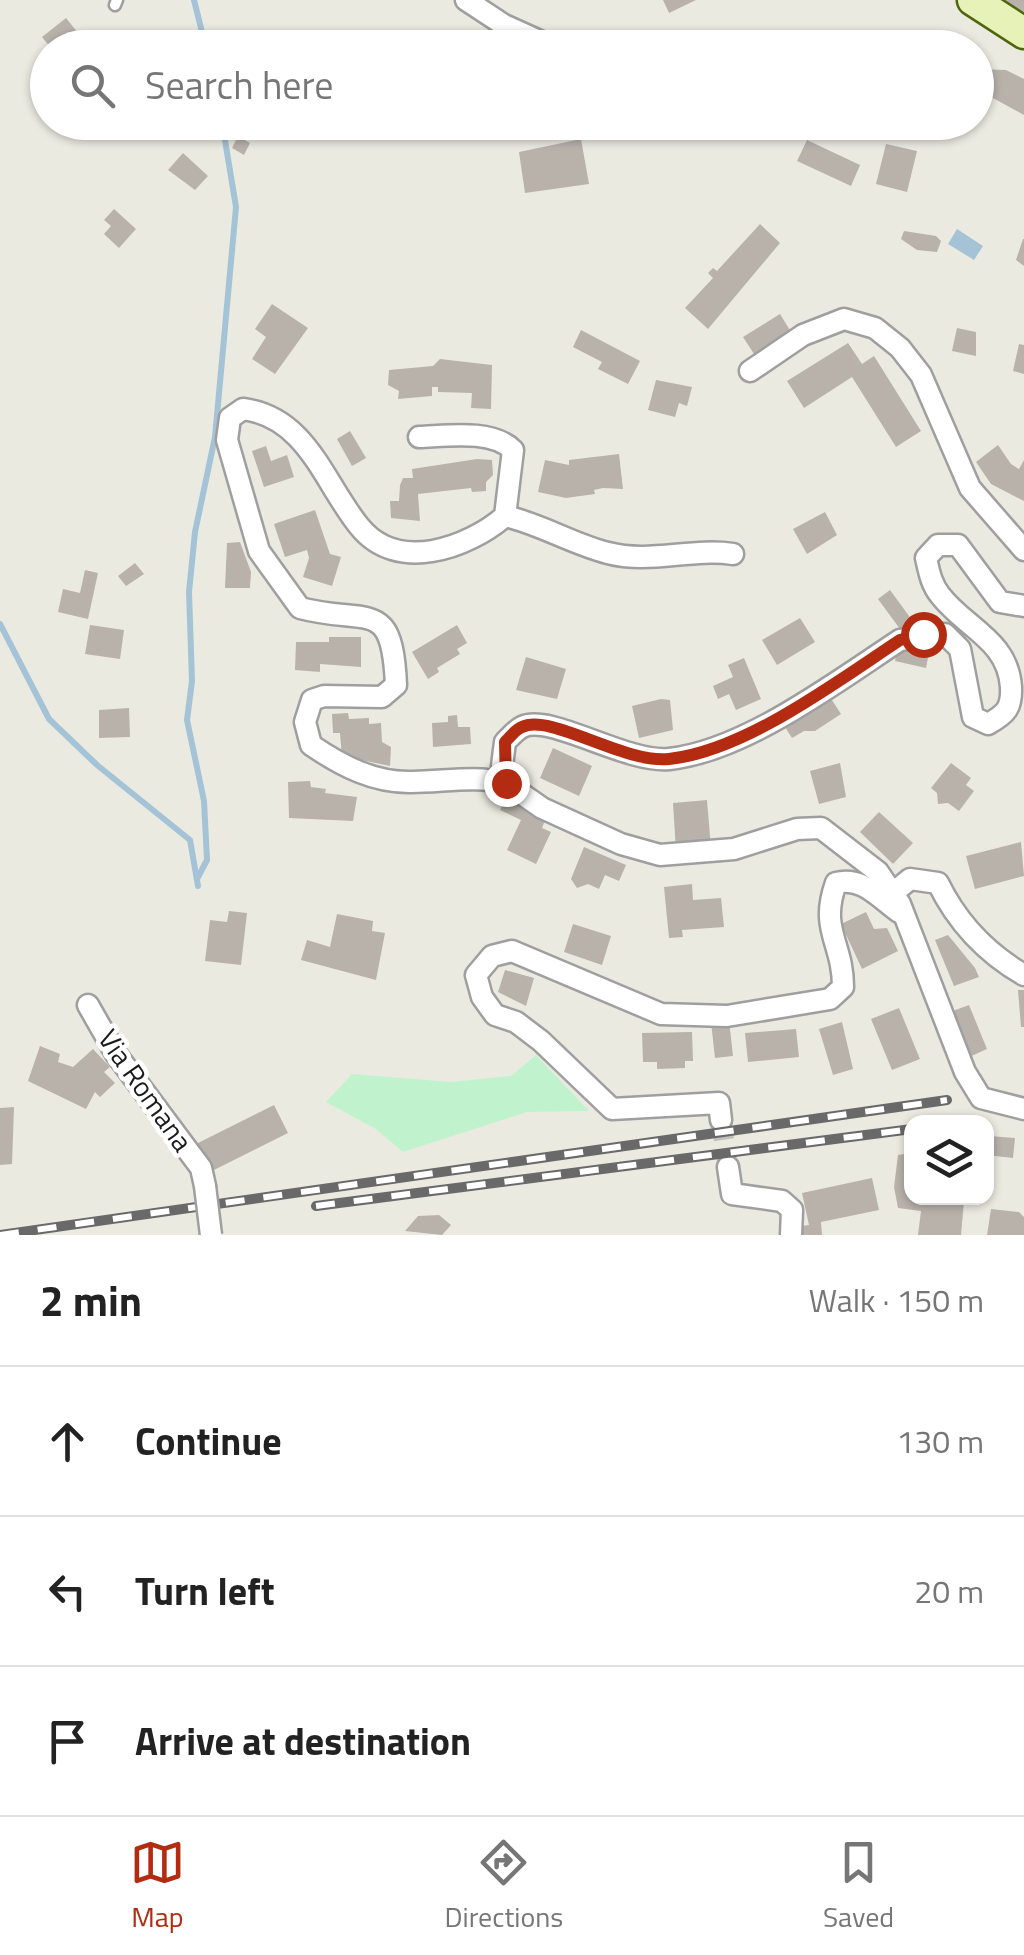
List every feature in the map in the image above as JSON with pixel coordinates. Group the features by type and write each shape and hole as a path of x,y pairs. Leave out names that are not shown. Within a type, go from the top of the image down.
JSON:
{"main road":[{"path":"972,0 1024,33"}],"street":[{"path":"466,0 515,30"},
{"path":"750,371 802,335 844,318 875,328 900,348 921,374 970,488 1024,550"},
{"path":"419,436 464,436 505,442 514,450 515,467 505,516 482,535 447,548 400,551 360,528 302,440 278,421 262,411 244,409 230,418 227,440 258,552 280,584 300,608 381,621 390,630 396,684 382,697 312,700 305,722 311,746 338,764 383,781 486,778 506,783 542,808 621,844 660,855 734,848 797,829 822,828 878,872 893,893 965,1072 981,1098 1024,1109"},
{"path":"505,516 608,553 643,558 733,554"},
{"path":"506,783 505,742 523,726 549,724 630,757 668,759 708,750 768,722 900,640 923,634 945,634 960,649 972,716 988,724 1004,716 1012,704 1010,676 999,650 941,597 926,558 938,545 958,544 1000,602 1024,606"},
{"path":"721,1120 719,1103 612,1109 516,1022 494,1014 482,997 476,975 492,956 512,951 660,1014 727,1016 830,1000 843,988 843,962 827,922 836,883 850,879 862,884 904,916"},
{"path":"893,893 910,879 938,883 951,908 995,958 1024,975"},
{"name":"Via Romana","path":"88,1004 116,1054 201,1168 211,1235"},
{"path":"728,1167 732,1194 782,1201 792,1210 791,1235"}],"green space":[{"path":"536,1055 589,1111 527,1112 403,1152 376,1129 326,1102 352,1074 451,1082 511,1076"}],"water":[{"path":"957,229 983,246 974,260 948,244"}],"building":[{"path":"663,0 696,0 669,13"},
{"path":"1001,0 1024,0 1024,12"},
{"path":"66,18 76,30 51,30"},
{"path":"994,70 1006,70 1024,79 1024,115 994,98"},
{"path":"236,140 250,143 244,155 232,148"},
{"path":"581,140 589,184 525,193 519,152"},
{"path":"807,140 860,165 851,186 797,161"},
{"path":"886,144 917,151 907,192 876,184"},
{"path":"183,153 208,176 195,190 168,170"},
{"path":"114,209 136,229 119,248 104,234 111,226 104,220"},
{"path":"760,224 780,243 708,329 685,308 713,278 708,273 713,268 717,271"},
{"path":"904,231 936,236 941,241 937,252 917,250 901,239"},
{"path":"1024,239 1024,266 1016,260"},
{"path":"272,304 308,328 275,374 252,359 266,337 255,329"},
{"path":"780,314 791,332 754,354 743,337"},
{"path":"957,328 976,332 976,356 952,351"},
{"path":"581,330 640,361 628,384 598,369 602,362 573,347"},
{"path":"848,343 862,364 874,356 921,431 896,447 852,377 804,408 787,381"},
{"path":"1019,344 1024,345 1024,374 1013,371"},
{"path":"440,359 492,365 491,409 471,408 472,393 438,392 438,387 432,387 432,396 398,399 399,391 388,385 389,370 433,366"},
{"path":"656,380 692,387 687,406 679,403 675,417 648,410"},
{"path":"350,431 366,458 352,466 337,439"},
{"path":"998,445 1019,469 1024,460 1024,501 991,484 976,462"},
{"path":"266,446 271,461 287,455 294,477 264,487 252,451"},
{"path":"619,454 623,489 603,488 594,490 595,494 566,498 538,492 545,460 569,465 569,460"},
{"path":"492,460 493,475 486,482 486,491 472,492 471,488 418,494 420,521 391,518 390,501 399,501 400,485 403,478 413,478 412,469"},
{"path":"315,510 330,554 341,557 332,586 303,577 309,558 307,550 285,557 274,524"},
{"path":"825,512 837,535 807,554 793,529"},
{"path":"240,542 251,572 250,588 225,588 227,543"},
{"path":"135,563 144,574 126,586 118,576"},
{"path":"85,570 98,573 88,619 58,612 63,589 80,593"},
{"path":"890,590 912,620 900,629 878,599"},
{"path":"800,618 815,642 777,665 762,640"},
{"path":"90,625 124,630 120,659 85,654"},
{"path":"457,625 467,643 457,649 460,654 437,668 439,672 428,679 412,652"},
{"path":"329,637 361,637 361,667 320,664 320,672 295,670 296,642 329,642"},
{"path":"919,645 928,658 926,668 895,661 898,647"},
{"path":"526,657 566,669 557,699 516,690"},
{"path":"744,658 761,699 736,710 729,694 718,699 713,686 733,677 728,665"},
{"path":"828,694 841,714 815,731 804,731 792,738 783,724"},
{"path":"670,700 673,730 639,738 632,706"},
{"path":"129,708 130,737 99,738 99,710"},
{"path":"348,713 349,719 369,718 369,724 381,723 382,742 391,747 390,766 342,756 340,733 333,733 332,714"},
{"path":"457,715 458,727 470,727 471,744 433,747 432,723 448,722 448,716"},
{"path":"553,748 592,766 579,796 540,778"},
{"path":"840,763 846,797 819,804 810,771"},
{"path":"951,763 971,778 966,785 974,791 959,811 948,803 938,804 937,793 931,788"},
{"path":"310,781 311,787 326,789 325,793 357,797 353,821 289,818 288,782"},
{"path":"506,798 546,818 542,828 551,832 536,864 507,850 521,820 500,810"},
{"path":"707,800 711,848 676,851 673,803"},
{"path":"879,812 913,843 893,864 860,832"},
{"path":"1021,842 1024,876 975,889 966,856"},
{"path":"584,847 626,865 619,881 605,875 599,889 588,884 577,888 571,879"},
{"path":"692,884 693,900 721,898 724,927 682,930 683,937 669,938 664,887"},
{"path":"229,911 247,913 241,965 205,961 210,920 227,922"},
{"path":"866,912 874,929 887,928 898,951 862,969 841,924"},
{"path":"337,914 373,921 372,931 385,933 376,980 301,960 307,940 330,947"},
{"path":"573,924 611,936 602,965 564,952"},
{"path":"948,935 979,977 954,986 935,940"},
{"path":"505,970 534,978 526,1006 498,992"},
{"path":"1018,990 1024,990 1024,1027 1021,1027"},
{"path":"969,1005 987,1049 967,1058 950,1012"},
{"path":"899,1008 920,1059 892,1070 871,1019"},
{"path":"729,1020 733,1056 715,1058 711,1022"},
{"path":"842,1022 853,1069 833,1075 819,1029"},
{"path":"796,1029 799,1057 748,1062 745,1033"},
{"path":"692,1032 693,1061 685,1061 685,1068 657,1069 657,1062 643,1062 642,1033"},
{"path":"40,1046 60,1054 58,1062 73,1067 93,1049 110,1067 104,1072 115,1083 100,1097 95,1092 86,1109 28,1081"},
{"path":"274,1105 288,1133 210,1172 196,1144"},
{"path":"14,1107 12,1164 0,1165 0,1108"},
{"path":"994,1136 1015,1138 1013,1158 994,1156"},
{"path":"904,1154 904,1205 964,1205 961,1235 918,1235 921,1211 898,1208 894,1187 898,1155"},
{"path":"872,1178 879,1210 821,1222 822,1235 803,1235 802,1226 809,1225 802,1193"},
{"path":"991,1209 1019,1212 1024,1217 1024,1235 987,1235"},
{"path":"439,1215 451,1225 442,1235 405,1231 418,1216"}],"waterway":[{"path":"194,0 202,30"},
{"path":"197,879 207,860 204,801 187,720 192,681 189,592 195,532 215,437 236,207 225,140"},
{"path":"0,624 49,719 97,765 190,840 198,886"}],"tunnel":[{"path":"721,1120 728,1167"}],"railway":[{"path":"0,1235 947,1100"},
{"path":"316,1206 904,1130"}],"route":[{"path":"506,783 502,766 505,742 523,726 549,724 630,757 668,759 708,750 768,722 900,640 923,634"}]}
